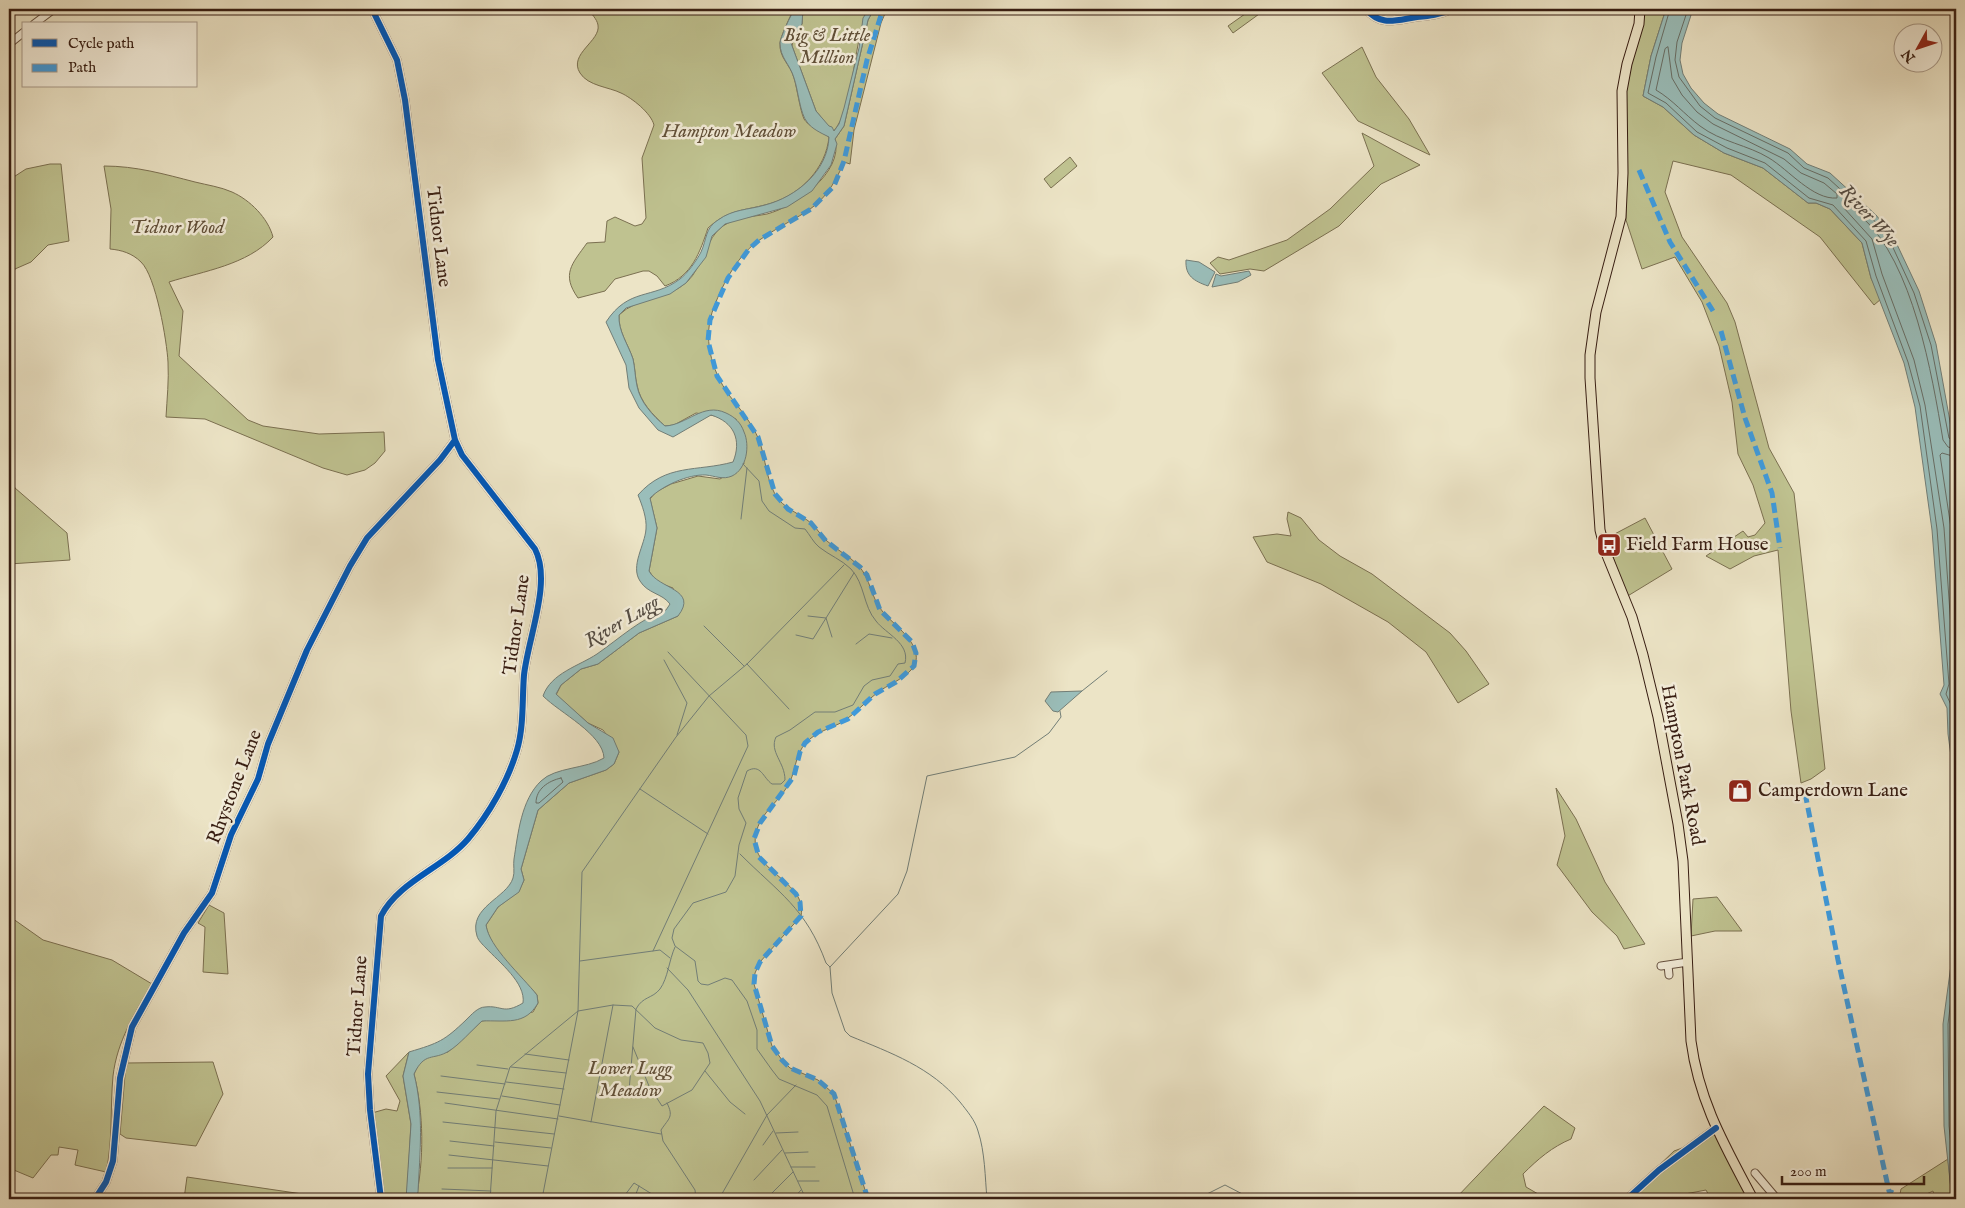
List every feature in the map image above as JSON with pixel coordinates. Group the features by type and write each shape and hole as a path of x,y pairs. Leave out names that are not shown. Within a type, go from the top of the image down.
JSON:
{"main road":[{"name":"Hampton Park Road","path":"1640,9 1639,24 1627,64 1622,91 1624,173 1621,217 1592,333 1590,378 1599,524 1608,560 1638,635 1658,717 1683,861 1695,1068 1702,1095 1716,1128 1753,1199"}],"street":[{"path":"37,22 54,9"},
{"name":"Tidnor Lane","path":"372,9 396,60 405,100 438,360 455,440 462,455 535,549 541,565 539,592 526,660 520,738 507,775 486,814 468,840 391,901 381,916 368,1074 370,1110 381,1199"},
{"path":"1366,9 1376,18 1392,23 1439,14 1452,9"},
{"path":"9,44 22,34"},
{"name":"Rhystone Lane","path":"95,1199 106,1182 113,1160 120,1078 132,1027 184,933 212,892 231,835 258,779 268,744 307,650 350,566 367,538 440,460 455,440"},
{"path":"1669,975 1665,965 1688,962"},
{"path":"1627,1199 1659,1170 1716,1128"},
{"path":"1755,1173 1777,1199"}],"green space":[{"name":"Hampton Meadow","path":"587,9 794,9 780,40 781,53 794,78 804,119 829,137 823,159 802,186 783,199 731,213 708,228 694,262 674,282 665,286 657,276 649,271 643,271 615,279 605,291 578,298 570,282 570,269 587,243 605,242 607,221 615,217 635,226 642,224 646,218 642,158 654,125 645,111 630,98 588,81 580,73 577,66 578,60 598,31 598,25 594,16"},
{"name":"Big & Little Million","path":"803,9 869,9 859,38 846,106 833,132 816,111 792,46 794,35 802,24"},
{"name":"Lower Lugg Meadow","path":"874,9 887,9 881,23 854,130 850,164 844,162 828,192 819,202 800,216 761,239 739,260 722,288 710,318 709,330 710,353 717,375 729,395 746,416 759,440 771,486 775,494 779,500 811,523 827,541 858,565 866,576 879,607 907,636 916,654 916,661 913,667 903,677 882,689 844,721 819,733 806,743 799,753 790,782 763,817 755,839 757,852 774,873 795,892 801,903 801,916 760,962 755,973 754,984 772,1046 790,1068 818,1080 834,1094 868,1199 416,1199 419,1184 422,1136 420,1105 414,1074 419,1063 431,1055 448,1052 482,1021 533,1012 538,1003 537,995 499,953 488,934 486,925 498,907 519,891 524,880 521,869 538,810 569,783 606,770 614,764 619,752 603,730 588,723 556,695 561,685 581,669 598,664 639,633 678,616 673,588 657,582 649,571 657,528 650,499 656,492 671,484 698,476 720,479 744,464 736,419 696,413 674,425 665,426 652,413 641,397 636,382 633,359 622,332 619,315 634,305 670,292 687,282 697,268 712,237 723,226 739,219 778,210 803,196 825,176 836,152 835,139 844,126 868,20"},
{"path":"1252,9 1266,9 1233,33 1228,26"},
{"path":"1643,9 1666,9 1651,56 1643,96 1663,107 1694,135 1724,153 1763,168 1808,203 1816,203 1830,209 1862,243 1871,278 1881,299 1874,305 1820,237 1731,175 1673,161 1665,192 1682,237 1727,303 1735,322 1769,448 1794,493 1825,769 1811,779 1801,783 1791,711 1778,550 1754,556 1730,569 1706,556 1743,531 1748,537 1755,535 1765,523 1753,485 1738,454 1732,402 1719,346 1702,302 1675,257 1642,269 1626,220 1625,93"},
{"path":"1362,47 1376,77 1409,119 1430,155 1358,121 1322,73"},
{"path":"1362,133 1420,165 1381,184 1339,226 1264,271 1250,269 1220,274 1210,263 1218,257 1229,260 1287,240 1330,209 1374,166"},
{"path":"1070,157 1077,166 1051,188 1044,179"},
{"path":"50,164 61,164 69,241 48,245 31,262 15,269 9,288 9,180 26,169"},
{"name":"Tidnor Wood","path":"104,166 150,171 223,189 239,195 257,210 267,223 273,237 263,247 238,261 169,282 183,311 179,356 248,420 263,426 319,434 384,432 385,451 375,463 365,470 347,475 323,468 205,419 166,417 168,362 160,310 151,281 141,262 134,256 110,249 111,209"},
{"path":"9,476 15,488 67,533 70,560 9,564"},
{"path":"1288,512 1301,518 1319,540 1340,556 1372,574 1450,633 1466,651 1489,684 1458,703 1426,652 1388,622 1321,584 1267,562 1253,537 1277,534 1291,536 1287,519"},
{"path":"1645,518 1672,569 1626,597 1607,538"},
{"path":"1556,788 1576,819 1605,882 1645,944 1624,949 1617,936 1592,912 1557,865 1565,836"},
{"path":"1717,897 1742,931 1715,931 1691,936 1693,899"},
{"path":"209,905 224,913 228,974 203,972 205,927 198,923"},
{"path":"9,916 43,940 112,960 152,984 128,1028 115,1063 112,1088 110,1148 106,1172 75,1165 78,1150 59,1147 58,1155 51,1155 33,1178 9,1168"},
{"path":"409,1052 403,1076 411,1124 407,1197 406,1199 383,1199 372,1113 386,1109 397,1111 400,1101 386,1076"},
{"path":"213,1062 223,1094 196,1146 126,1138 120,1134 126,1063"},
{"path":"1544,1106 1575,1128 1571,1139 1545,1154 1523,1174 1526,1187 1545,1198 1455,1199"},
{"path":"1711,1128 1750,1199 1711,1199 1706,1190 1685,1194 1675,1199 1624,1199 1674,1151 1685,1147"},
{"path":"1948,1159 1952,1199 1935,1199 1933,1191 1916,1199 1903,1199 1900,1194 1901,1189"},
{"path":"187,1177 316,1196 316,1199 184,1199"}],"water":[{"path":"795,9 803,9 802,24 791,43 816,111 834,131 839,124 844,108 859,48 863,18 869,9 874,9 868,20 844,126 835,139 837,144 831,165 812,191 787,207 725,224 712,236 706,257 686,283 670,294 626,308 619,315 622,332 633,359 639,392 644,403 652,413 665,426 673,425 710,410 726,413 735,418 743,429 747,443 746,456 741,468 732,476 725,478 706,475 691,476 668,485 650,498 657,528 649,571 660,582 680,595 684,600 683,607 678,616 639,633 598,664 581,669 561,685 556,694 588,723 613,738 619,752 614,764 606,770 569,783 538,810 521,869 524,880 519,892 498,907 486,925 493,943 537,995 538,1003 533,1010 521,1019 482,1021 453,1048 443,1054 426,1059 418,1067 414,1074 420,1118 418,1192 416,1199 406,1199 411,1124 403,1076 409,1052 446,1037 482,1007 507,1009 523,1003 523,995 516,980 478,938 476,926 478,918 483,910 504,891 513,878 517,839 525,807 534,789 547,776 562,770 597,762 604,758 602,749 589,732 543,696 552,681 597,654 639,624 666,610 670,604 667,600 647,589 637,575 637,562 646,525 638,495 649,485 671,473 733,462 736,454 737,446 734,433 725,422 711,415 673,437 658,430 639,408 629,388 626,365 606,322 623,303 641,295 660,290 683,277 692,267 703,247 707,234 718,220 735,212 765,205 788,196 808,181 823,161 829,137 814,129 805,118 794,78 780,48 782,36"},
{"name":"River Wye","path":"1666,9 1693,9 1682,43 1680,60 1683,74 1691,88 1704,103 1718,114 1790,149 1807,164 1830,173 1876,215 1893,236 1919,291 1936,344 1956,455 1956,793 1948,734 1947,708 1940,694 1944,685 1932,530 1915,407 1904,363 1871,278 1862,243 1830,209 1816,203 1808,203 1763,168 1724,153 1694,135 1663,107 1643,96 1651,56"},
{"path":"1186,260 1199,262 1215,272 1208,286 1191,277 1187,270"},
{"path":"1249,271 1251,275 1238,282 1212,287 1216,274 1221,276"},
{"path":"1082,691 1058,712 1053,711 1045,701 1051,692"},
{"path":"1956,928 1956,1199 1952,1199 1944,1126 1943,1024"}],"waterway":[{"path":"743,464 759,481 762,501 769,511 795,528 805,529 819,547 844,563 856,575 872,615 880,626 901,644 906,656 905,663 898,664 890,676 872,680 864,686 853,705 835,712 815,712 790,730 776,737 774,748 783,768 785,780 781,784 772,784 759,770 752,769 747,771 738,798 739,809 746,823 739,845 735,876 726,892 693,903 674,929 672,938 675,946 695,961 698,981 701,984 708,985 725,978 732,980 747,1001 757,1030 757,1049 779,1079 817,1095 827,1106 855,1199"},
{"path":"741,519 747,468"},
{"path":"490,1199 496,1111 510,1067 578,1011 582,872 676,737 709,696 747,664 844,565"},
{"path":"796,635 813,639 854,573"},
{"path":"808,616 826,618 832,637"},
{"path":"704,626 744,666"},
{"path":"856,644 869,634 892,638"},
{"path":"653,951 748,746 746,735 668,652"},
{"path":"664,660 687,703 677,735"},
{"path":"747,664 789,709"},
{"path":"1082,691 1107,671"},
{"path":"830,967 898,894 907,871 927,776 1015,757 1049,733 1061,717 1060,711"},
{"path":"640,789 708,834"},
{"path":"740,854 790,902 810,928 826,963 830,967 832,993 845,1031 850,1036 895,1055 923,1070 949,1090 968,1112 977,1127 982,1147 987,1199"},
{"path":"629,1091 636,1009 642,1002 660,989 665,980 675,947"},
{"path":"580,961 660,950 670,958"},
{"path":"667,968 688,990 760,1101 806,1199"},
{"path":"591,1122 613,1005"},
{"path":"542,1199 578,1011 613,1005 632,1006 655,1028 681,1040 703,1043 710,1063 692,1090 662,1106 649,1086 633,1047"},
{"path":"525,1054 569,1060"},
{"path":"477,1065 508,1069"},
{"path":"511,1067 566,1073"},
{"path":"705,1071 730,1102 745,1114"},
{"path":"441,1076 505,1084"},
{"path":"506,1082 564,1089"},
{"path":"719,1199 767,1115 796,1085"},
{"path":"437,1092 499,1099"},
{"path":"502,1096 560,1105"},
{"path":"445,1103 558,1119"},
{"path":"667,1103 670,1115 661,1130 663,1141 695,1190 696,1199"},
{"path":"559,1116 661,1134"},
{"path":"443,1122 554,1134"},
{"path":"763,1145 773,1131"},
{"path":"776,1133 798,1132"},
{"path":"450,1141 494,1146"},
{"path":"495,1142 551,1148"},
{"path":"754,1180 782,1150"},
{"path":"785,1153 808,1152"},
{"path":"449,1155 548,1166"},
{"path":"791,1167 815,1167"},
{"path":"448,1168 492,1168"},
{"path":"766,1199 793,1172"},
{"path":"798,1181 819,1181"},
{"path":"622,1199 634,1183 660,1199"},
{"path":"1197,1199 1225,1185 1252,1199"},
{"path":"634,1199 639,1186"},
{"path":"442,1189 491,1191"},
{"path":"793,1199 801,1190"}],"marked path":[{"path":"868,1199 834,1094 818,1080 790,1068 772,1046 754,984 755,973 760,962 801,916 800,902 796,894 759,857 754,839 760,823 794,776 800,752 805,743 818,732 848,719 875,694 896,682 914,666 916,653 912,642 880,610 867,575 860,567 826,541 811,523 788,509 775,494 758,437 717,376 708,341 710,320 728,278 749,249 759,240 811,209 834,186 844,161 867,60 883,9"},
{"path":"1639,170 1670,242 1713,311"},
{"path":"1721,331 1745,418 1772,493 1780,548"},
{"path":"1805,793 1838,960 1889,1191 1893,1193"}],"cycle path":[{"path":"372,9 397,60 405,100 438,360 455,440 462,455 535,549 540,562 541,577 540,594 526,660 519,741 513,762 503,785 483,819 468,839 458,849 399,893 381,916 368,1074 370,1110 381,1199"},
{"path":"1366,9 1377,18 1389,21 1435,15 1452,9"},
{"path":"95,1199 106,1182 113,1161 120,1078 132,1027 184,933 212,893 231,835 258,779 268,744 307,650 350,566 367,538 440,460 455,440"},
{"path":"1627,1199 1659,1170 1716,1128"}],"place":[{"name":"Field Farm House","path":"1609,545"},
{"name":"Camperdown Lane","path":"1740,791"}],"water label":[{"name":"River Lugg","path":"622,622"}]}
